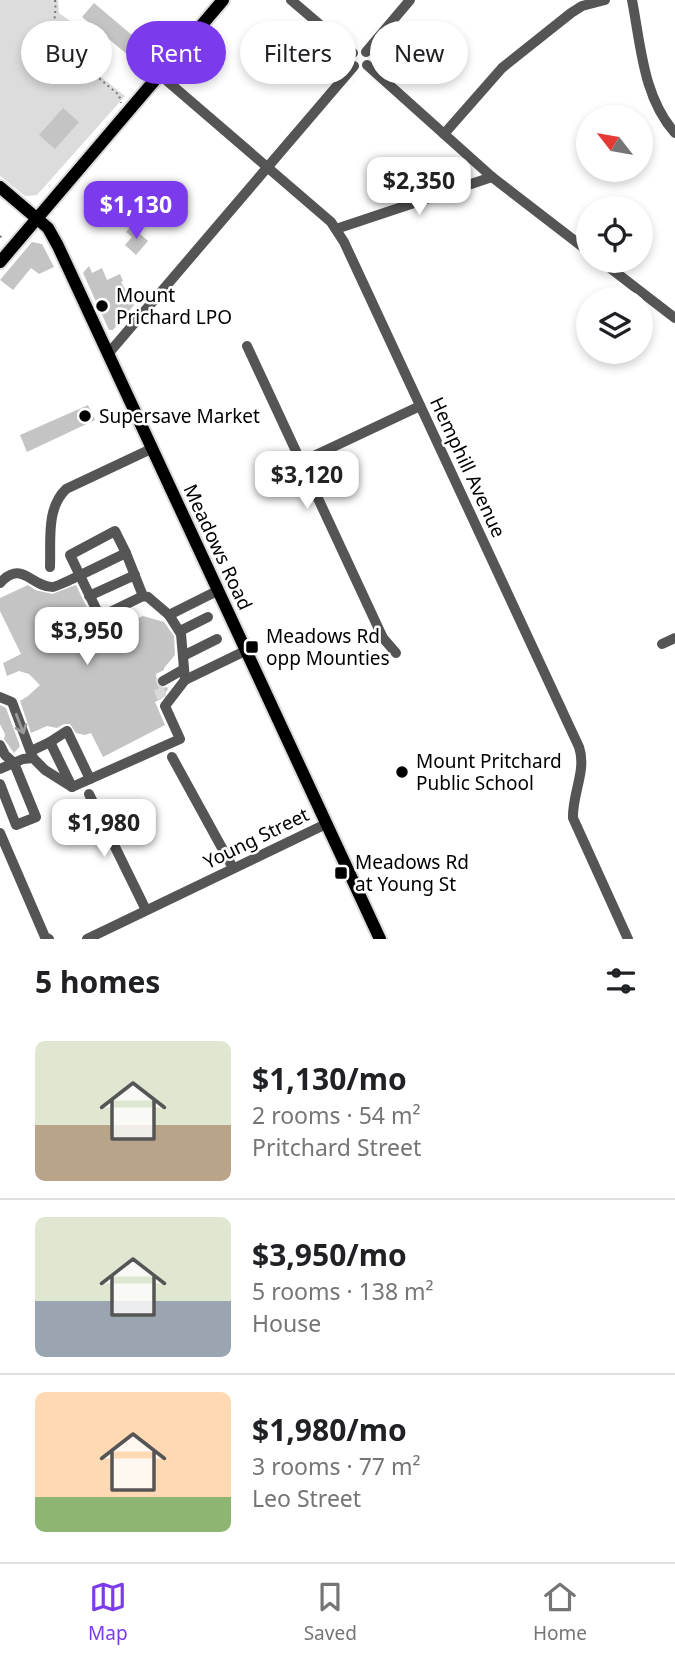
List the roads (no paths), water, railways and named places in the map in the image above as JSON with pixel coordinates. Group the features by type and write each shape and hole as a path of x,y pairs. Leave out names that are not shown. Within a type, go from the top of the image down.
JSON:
{"main road":[{"path":"205,21 223,0"},
{"path":"0,262 151,84"},
{"name":"Meadows Road","path":"0,187 37,218 52,235 380,939"}],"street":[{"path":"291,0 316,21"},
{"path":"366,52 410,0"},
{"path":"444,134 502,68 571,13 582,6 605,0"},
{"path":"632,0 650,90 660,115 675,133"},
{"path":"356,52 366,52 369,57 367,65"},
{"path":"367,65 492,177 576,242"},
{"path":"356,67 367,65"},
{"name":"Hemphill Avenue","path":"169,84 336,229 579,747 582,765 573,818 628,939"},
{"path":"108,354 339,84"},
{"path":"336,229 492,177"},
{"path":"617,273 675,317"},
{"path":"247,346 383,638 396,653"},
{"path":"301,462 420,406"},
{"path":"50,566 53,509 60,495 66,489 151,449"},
{"path":"72,788 180,739 163,702 184,675 180,631 169,615 148,597 143,596 100,617 70,555 115,531 143,596"},
{"path":"0,583 19,573 27,575 39,585 56,588 126,553"},
{"path":"89,596 135,575"},
{"path":"169,615 217,591"},
{"path":"180,631 208,617"},
{"path":"662,644 675,638"},
{"path":"183,656 217,639"},
{"path":"163,681 245,650"},
{"path":"0,697 12,702 32,755 45,770 72,788"},
{"path":"0,769 32,755 67,731 90,779"},
{"path":"50,741 72,788"},
{"path":"0,745 5,755 14,763 36,817 16,825 0,783"},
{"path":"172,757 233,868"},
{"path":"89,794 146,910"},
{"name":"Young Street","path":"87,939 326,824"},
{"path":"0,833 49,939"}],"tunnel":[{"path":"162,698 157,684 163,681"}],"place":[{"name":"Mount Prichard LPO","path":"102,306"},
{"name":"Supersave Market","path":"85,416"},
{"name":"Meadows Rd opp Mounties","path":"252,647"},
{"name":"Mount Pritchard Public School","path":"402,772"},
{"name":"Meadows Rd at Young St","path":"341,873"}]}
